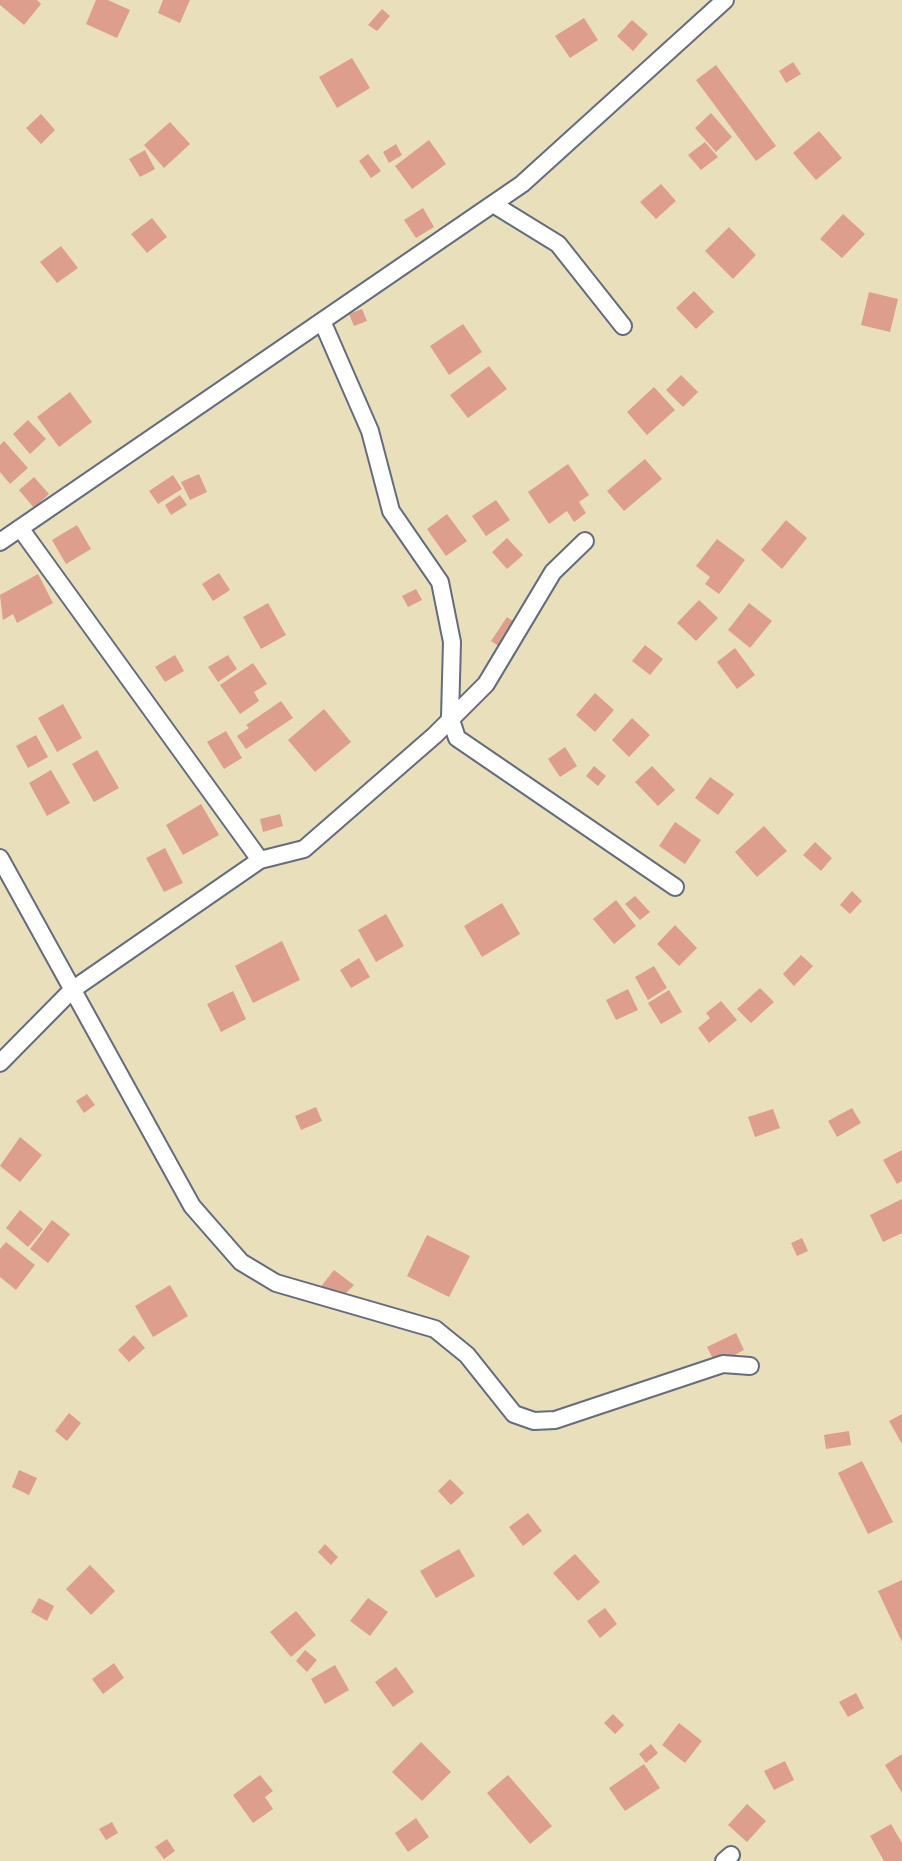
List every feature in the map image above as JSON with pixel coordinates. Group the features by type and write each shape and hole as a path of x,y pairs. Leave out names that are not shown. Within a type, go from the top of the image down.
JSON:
{"street":[{"path":"0,542 522,184 725,0"},
{"path":"493,204 558,244 623,326"},
{"path":"322,321 370,431 391,511 440,582 452,642 450,717 457,738 675,887"},
{"path":"20,528 260,860"},
{"path":"0,1063 72,990 260,860 304,849 435,735 486,684 553,572 585,541"},
{"path":"0,858 192,1206 241,1262 276,1283 435,1329 467,1355 514,1414 534,1421 555,1420 723,1364 750,1366"}],"building":[{"path":"0,0 37,0 41,4 24,25 0,5"},
{"path":"96,0 108,0 130,10 117,38 86,24"},
{"path":"163,0 190,0 180,23 158,13"},
{"path":"382,9 390,16 377,31 368,25"},
{"path":"584,18 598,40 570,58 555,36"},
{"path":"632,20 648,34 633,51 617,36"},
{"path":"352,58 370,88 337,108 319,77"},
{"path":"793,62 801,74 786,83 779,71"},
{"path":"716,65 776,146 756,161 696,80"},
{"path":"711,113 732,137 716,152 695,128"},
{"path":"41,114 55,130 41,144 26,128"},
{"path":"170,122 190,144 164,168 144,145"},
{"path":"819,131 842,158 816,180 793,153"},
{"path":"429,140 446,164 412,189 395,166"},
{"path":"705,142 718,157 701,170 688,155"},
{"path":"396,144 402,155 389,163 383,152"},
{"path":"145,150 155,169 140,177 129,159"},
{"path":"368,154 381,171 371,178 359,161"},
{"path":"661,184 676,201 656,219 640,202"},
{"path":"423,208 434,227 416,238 404,220"},
{"path":"843,214 865,234 842,258 820,239"},
{"path":"152,218 167,237 147,253 131,234"},
{"path":"729,227 756,255 733,279 705,251"},
{"path":"61,246 78,268 57,283 40,262"},
{"path":"694,291 714,312 696,329 676,308"},
{"path":"869,292 898,299 890,332 861,325"},
{"path":"362,309 367,321 354,326 349,314"},
{"path":"463,324 482,352 449,375 430,346"},
{"path":"489,366 507,389 468,418 450,395"},
{"path":"681,375 698,392 683,407 666,390"},
{"path":"654,387 675,410 647,435 627,412"},
{"path":"70,392 92,422 59,447 37,417"},
{"path":"28,420 46,439 30,454 13,434"},
{"path":"4,441 28,468 10,484 0,472 0,445"},
{"path":"645,459 662,479 624,511 607,491"},
{"path":"568,464 589,495 579,502 586,513 574,522 567,511 549,524 528,492"},
{"path":"199,474 207,492 190,500 181,482"},
{"path":"173,475 182,489 158,504 149,491"},
{"path":"34,477 49,494 34,508 19,490"},
{"path":"180,495 187,505 171,515 165,505"},
{"path":"496,500 510,520 486,536 472,516"},
{"path":"447,514 467,541 446,556 427,529"},
{"path":"786,520 807,538 782,569 761,550"},
{"path":"77,525 91,549 66,564 52,540"},
{"path":"507,538 523,555 507,569 492,552"},
{"path":"717,539 745,560 719,594 705,584 710,577 696,566"},
{"path":"219,573 230,590 213,601 202,584"},
{"path":"38,574 53,603 17,623 13,614 3,620 0,595"},
{"path":"416,589 422,600 408,607 402,596"},
{"path":"699,600 718,618 696,641 677,623"},
{"path":"268,603 286,635 261,649 243,617"},
{"path":"749,603 772,621 750,648 728,630"},
{"path":"507,617 525,629 509,653 491,641"},
{"path":"645,645 663,659 650,675 632,661"},
{"path":"735,648 755,675 737,689 717,662"},
{"path":"175,655 184,671 165,682 155,667"},
{"path":"228,655 237,669 218,682 208,667"},
{"path":"253,663 267,684 254,692 259,701 240,714 220,685"},
{"path":"595,693 614,710 595,732 576,715"},
{"path":"281,701 293,718 246,749 237,736 249,728 246,725"},
{"path":"63,704 82,738 57,752 38,718"},
{"path":"324,709 351,742 315,772 288,740"},
{"path":"632,718 650,735 629,757 612,740"},
{"path":"226,731 242,758 224,769 207,742"},
{"path":"36,735 48,757 28,768 16,746"},
{"path":"565,747 577,766 560,777 548,759"},
{"path":"97,750 119,788 94,802 72,764"},
{"path":"594,766 606,776 598,786 586,776"},
{"path":"652,766 675,790 658,806 635,782"},
{"path":"51,770 70,803 47,816 29,783"},
{"path":"710,777 734,794 718,815 695,798"},
{"path":"201,804 219,835 183,855 166,825"},
{"path":"280,814 283,826 263,832 260,819"},
{"path":"675,822 701,840 685,864 659,846"},
{"path":"764,826 787,851 757,877 735,852"},
{"path":"815,842 832,858 821,871 803,855"},
{"path":"165,848 183,883 164,892 146,858"},
{"path":"852,891 862,901 850,914 840,905"},
{"path":"635,896 650,912 640,920 625,904"},
{"path":"616,900 636,926 614,944 593,919"},
{"path":"502,903 520,934 482,957 464,926"},
{"path":"386,914 404,946 376,962 358,930"},
{"path":"675,925 697,948 679,966 657,944"},
{"path":"282,941 300,980 253,1003 235,966"},
{"path":"801,955 813,966 794,986 783,974"},
{"path":"359,958 370,977 351,988 340,970"},
{"path":"654,966 667,988 648,1000 635,977"},
{"path":"760,988 774,1002 751,1023 737,1009"},
{"path":"628,989 638,1010 616,1020 606,1000"},
{"path":"669,990 682,1012 661,1024 648,1003"},
{"path":"233,991 246,1019 221,1032 207,1004"},
{"path":"721,1001 737,1020 709,1043 698,1028 710,1018 706,1013"},
{"path":"87,1094 95,1105 84,1113 76,1101"},
{"path":"316,1107 322,1121 301,1130 295,1116"},
{"path":"852,1108 861,1123 837,1137 828,1121"},
{"path":"773,1109 780,1128 755,1137 748,1117"},
{"path":"20,1137 42,1155 20,1182 0,1166"},
{"path":"902,1150 902,1181 897,1184 883,1160"},
{"path":"902,1199 902,1233 883,1242 870,1215"},
{"path":"20,1210 43,1229 28,1247 6,1228"},
{"path":"52,1220 70,1234 48,1263 30,1249"},
{"path":"427,1235 470,1256 449,1297 407,1276"},
{"path":"802,1238 808,1251 797,1256 791,1243"},
{"path":"6,1242 35,1265 16,1290 0,1277 0,1249"},
{"path":"334,1270 354,1285 339,1300 319,1289"},
{"path":"170,1285 188,1316 153,1337 135,1306"},
{"path":"736,1333 744,1350 716,1365 707,1347"},
{"path":"134,1335 145,1348 129,1362 118,1350"},
{"path":"69,1413 81,1423 67,1441 55,1431"},
{"path":"902,1414 902,1444 889,1421"},
{"path":"849,1431 851,1445 826,1449 824,1435"},
{"path":"862,1461 893,1522 868,1534 838,1473"},
{"path":"19,1470 37,1478 29,1495 12,1487"},
{"path":"450,1479 464,1493 451,1505 438,1491"},
{"path":"528,1513 542,1531 523,1546 509,1527"},
{"path":"325,1544 338,1557 331,1565 318,1552"},
{"path":"459,1549 475,1576 436,1598 420,1571"},
{"path":"575,1554 600,1582 578,1601 553,1573"},
{"path":"90,1565 115,1591 91,1615 66,1589"},
{"path":"902,1580 902,1642 878,1591"},
{"path":"39,1598 54,1606 47,1621 31,1612"},
{"path":"368,1598 388,1612 370,1636 350,1621"},
{"path":"605,1608 617,1624 600,1638 587,1621"},
{"path":"296,1611 316,1635 291,1657 270,1632"},
{"path":"305,1650 317,1660 307,1672 296,1661"},
{"path":"114,1663 124,1678 103,1694 92,1679"},
{"path":"335,1665 349,1690 325,1704 311,1679"},
{"path":"396,1667 414,1692 393,1707 375,1682"},
{"path":"856,1693 864,1708 848,1717 839,1702"},
{"path":"613,1714 624,1725 615,1734 604,1723"},
{"path":"679,1723 702,1741 685,1763 662,1745"},
{"path":"421,1742 451,1772 422,1801 392,1772"},
{"path":"651,1744 658,1753 646,1763 639,1754"},
{"path":"902,1754 902,1793 885,1765"},
{"path":"785,1761 794,1780 774,1790 764,1771"},
{"path":"644,1764 660,1788 625,1811 609,1788"},
{"path":"260,1775 273,1791 265,1797 273,1809 253,1823 233,1795"},
{"path":"508,1775 552,1826 530,1844 487,1793"},
{"path":"747,1804 766,1821 747,1842 728,1825"},
{"path":"416,1818 429,1837 408,1852 395,1833"},
{"path":"112,1822 118,1833 106,1840 99,1829"},
{"path":"891,1824 902,1843 902,1861 884,1861 870,1836"},
{"path":"167,1839 175,1851 164,1859 155,1847"}]}
